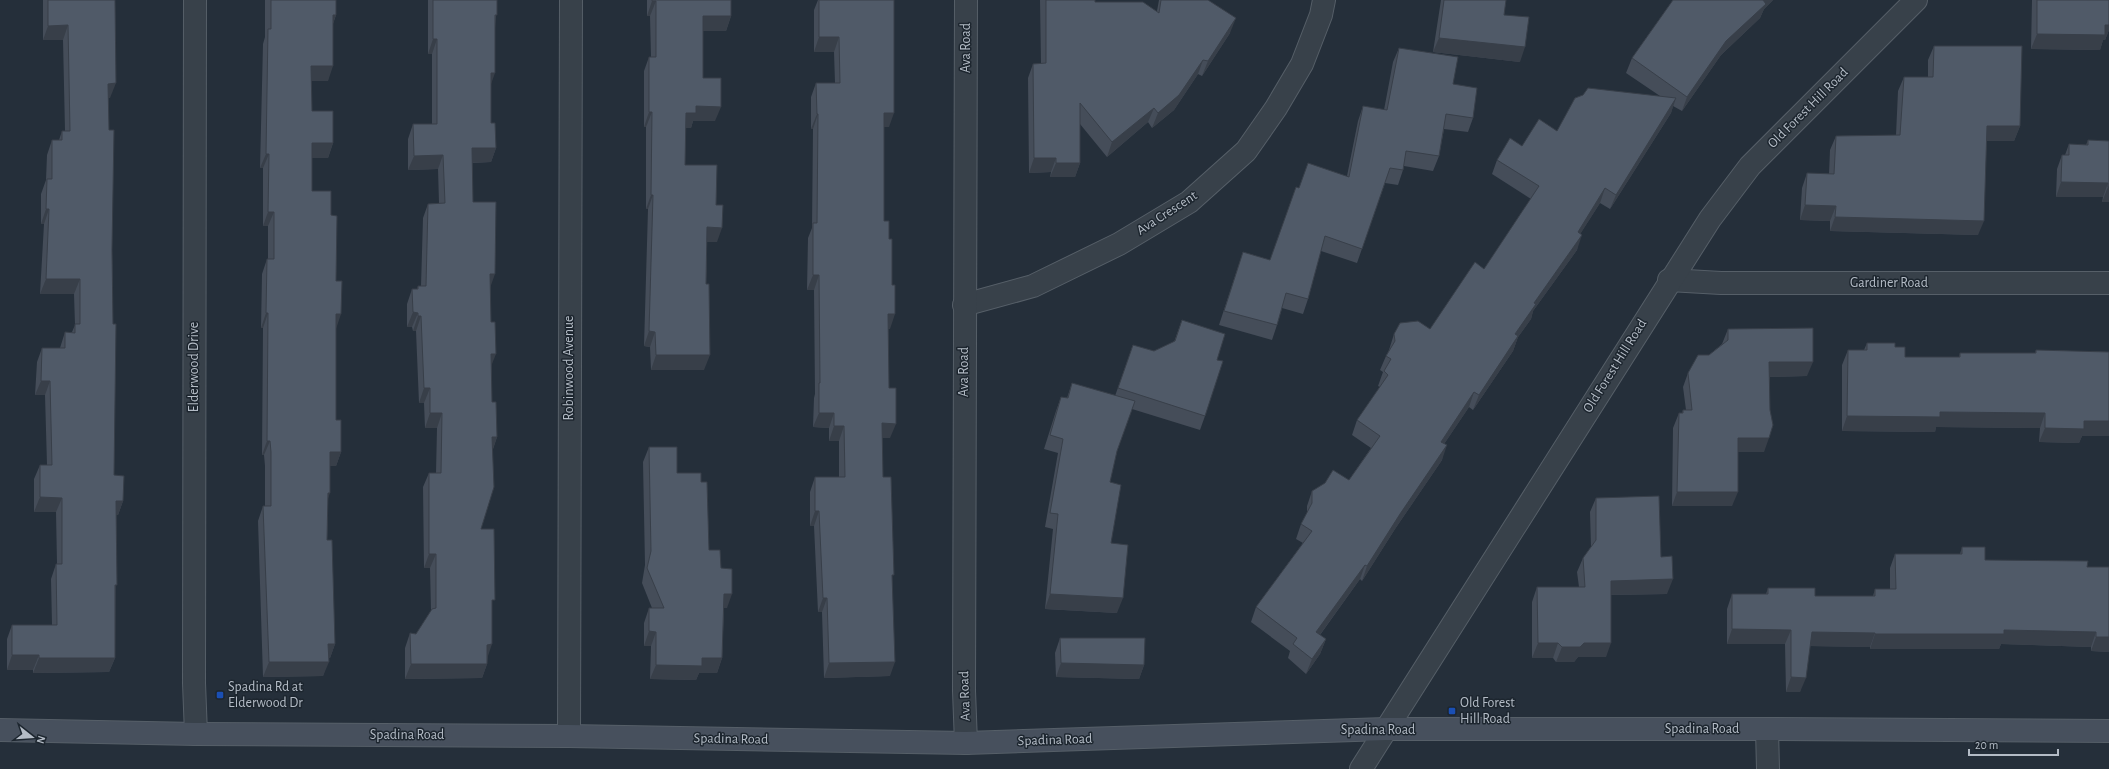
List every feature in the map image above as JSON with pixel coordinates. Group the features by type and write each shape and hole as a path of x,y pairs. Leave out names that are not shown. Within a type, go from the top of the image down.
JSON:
{"street":[{"name":"Elderwood Drive","path":"195,0 194,683 196,734"},
{"name":"Robinwood Avenue","path":"569,736 571,0"},
{"name":"Ava Road","path":"966,0 964,305 964,690 966,743"},
{"name":"Ava Crescent","path":"964,305 1032,286 1119,244 1189,202 1246,151 1276,108 1302,64 1321,15 1324,0"},
{"name":"Old Forest Hill Road","path":"1361,769 1710,219 1750,166 1916,0"},
{"name":"Gardiner Road","path":"1670,280 1721,283 2109,284"},
{"name":"Spadina Road","path":"0,730 196,734 569,736 966,743 1386,729 2109,731"},
{"path":"1767,729 1768,769"}],"building":[{"path":"48,0 115,0 116,83 108,84 109,130 114,130 112,249 113,324 116,324 114,475 124,476 123,501 116,501 117,585 115,585 115,658 39,658 39,655 12,655 12,625 57,625 56,564 62,564 62,498 40,497 40,465 52,465 50,381 41,381 42,348 65,348 65,332 75,333 75,324 80,324 80,279 46,279 49,209 46,209 47,179 52,179 52,140 62,140 62,131 70,131 68,25 48,26"},
{"path":"271,0 336,0 336,15 333,15 333,66 311,66 312,111 333,111 333,143 312,143 312,191 331,191 331,215 337,216 336,281 342,281 341,314 336,314 336,420 341,420 341,452 330,452 330,493 328,493 327,540 332,540 335,644 328,644 329,662 269,662 263,506 271,506 271,452 270,441 267,441 268,313 266,313 267,259 274,259 274,212 268,212 269,154 266,154 268,29 271,29"},
{"path":"433,0 497,0 497,15 495,15 495,73 491,73 491,123 495,123 496,148 472,148 473,202 496,202 495,274 490,274 491,322 495,322 496,354 491,354 492,402 496,402 497,437 492,437 494,487 481,529 494,529 495,600 492,600 492,644 487,645 487,664 411,664 410,633 416,634 432,609 436,608 436,554 429,554 429,473 441,473 442,413 430,413 430,388 424,388 421,316 418,316 418,313 413,312 412,289 418,289 418,286 426,286 428,204 445,203 443,155 414,156 413,124 437,124 437,39 433,39"},
{"path":"652,0 731,0 731,16 703,16 703,78 721,78 721,107 696,106 696,113 686,113 685,165 717,165 716,205 723,205 722,228 707,227 706,284 709,284 710,355 656,355 655,332 649,331 653,195 651,195 652,112 649,112 649,57 656,57 656,1"},
{"path":"819,0 894,0 894,113 884,113 884,221 889,221 889,239 892,239 892,285 895,285 895,314 888,314 889,388 896,388 896,424 882,423 883,477 891,477 895,662 829,663 827,598 823,598 819,511 815,511 815,477 845,477 844,426 834,426 834,413 819,413 819,275 813,275 813,223 817,223 818,114 816,83 840,83 839,37 819,37"},
{"path":"1046,0 1143,2 1159,13 1161,0 1208,0 1236,18 1208,61 1203,60 1179,95 1158,113 1154,108 1112,142 1080,103 1080,163 1056,163 1056,158 1034,158 1033,64 1046,63"},
{"path":"1444,0 1506,0 1504,15 1529,17 1525,47 1439,38"},
{"path":"1673,0 1763,0 1766,4 1726,41 1687,97 1632,58"},
{"path":"2037,0 2109,0 2109,25 2105,25 2105,35 2037,34"},
{"path":"1934,46 2022,46 2020,126 1987,126 1984,221 1835,217 1836,206 1805,205 1807,173 1834,174 1836,136 1900,135 1904,77 1933,77"},
{"path":"1399,48 1458,57 1453,84 1477,88 1473,118 1446,114 1439,156 1406,151 1403,170 1390,168 1362,249 1325,236 1308,299 1286,293 1277,325 1224,311 1243,252 1270,260 1296,187 1299,188 1308,163 1349,177 1363,106 1387,110"},
{"path":"1588,88 1676,98 1616,195 1605,188 1578,232 1582,235 1534,303 1536,304 1515,334 1518,336 1479,395 1474,392 1441,442 1447,445 1367,566 1365,565 1316,632 1326,639 1312,659 1293,644 1297,638 1256,607 1312,531 1301,524 1312,503 1312,491 1325,483 1333,470 1349,480 1380,436 1357,420 1388,375 1384,371 1391,359 1386,356 1395,341 1394,334 1400,323 1418,321 1430,329 1475,262 1484,269 1539,186 1497,160 1510,138 1522,146 1539,119 1557,131 1575,98 1583,95"},
{"path":"2088,140 2109,141 2109,187 2108,183 2061,182 2062,155 2069,155 2069,144 2088,145"},
{"path":"1182,320 1225,334 1217,360 1223,361 1205,416 1118,388 1133,345 1154,351 1175,341"},
{"path":"1813,328 1813,362 1769,362 1770,410 1773,425 1769,438 1738,438 1738,492 1677,492 1679,413 1683,413 1683,410 1692,410 1688,373 1698,355 1709,355 1728,340 1728,329"},
{"path":"1867,343 1895,343 1895,347 1905,347 1905,357 1960,357 1960,353 2036,353 2036,350 2109,352 2109,421 2084,421 2084,429 2045,428 2045,413 1940,412 1940,417 1847,416 1848,350 1867,350"},
{"path":"1072,383 1135,401 1117,451 1110,482 1121,485 1111,543 1128,545 1123,598 1050,594 1058,514 1050,513 1063,439 1050,435 1061,397 1068,398"},
{"path":"649,447 677,447 677,473 701,473 701,482 707,482 709,550 720,550 721,568 732,569 732,594 724,594 722,658 702,658 702,666 656,665 656,632 649,631 649,608 664,608 647,568 651,551"},
{"path":"1659,496 1661,557 1672,556 1673,579 1611,581 1611,643 1584,643 1580,647 1562,647 1558,643 1538,643 1537,587 1585,587 1583,558 1596,540 1596,498"},
{"path":"1962,547 1985,547 1985,560 2088,561 2087,567 2109,567 2109,637 2096,637 2096,632 2004,630 2004,634 1875,634 1812,632 1806,678 1791,677 1791,630 1732,629 1732,594 1768,594 1768,588 1815,588 1815,596 1875,596 1875,589 1896,589 1895,554 1962,554"},
{"path":"1060,638 1145,638 1144,665 1061,663"}],"place":[{"name":"Spadina Rd at Elderwood Dr","path":"220,695"},
{"name":"Old Forest Hill Road","path":"1452,711"}]}
